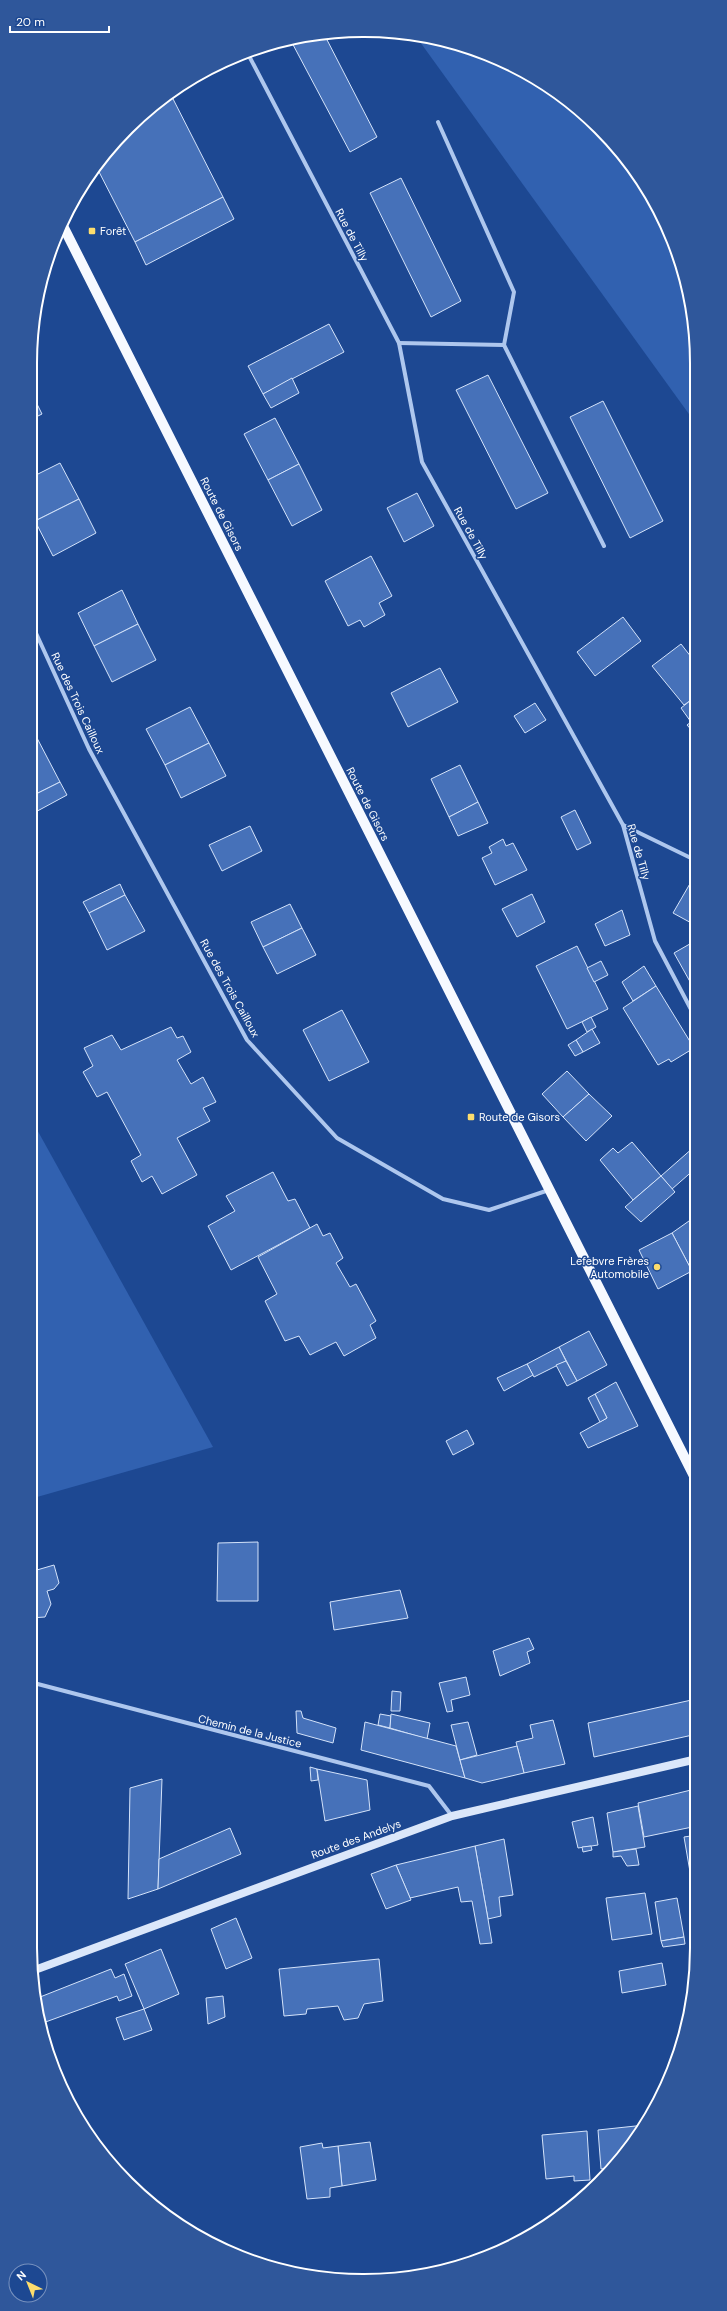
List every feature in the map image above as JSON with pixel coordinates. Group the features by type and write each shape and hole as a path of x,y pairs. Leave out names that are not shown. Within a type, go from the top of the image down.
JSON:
{"main road":[{"name":"Route de Gisors","path":"66,231 690,1468"},
{"name":"Route des Andelys","path":"38,1969 452,1816 690,1761"}],"street":[{"name":"Rue de Tilly","path":"249,58 399,344 422,462 623,825 655,941 690,1008"},
{"path":"438,122 514,292 504,345 604,546"},
{"path":"399,344 504,345"},
{"name":"Rue des Trois Cailloux","path":"37,635 89,749 247,1040 337,1138 443,1198 489,1210 549,1189"},
{"path":"623,825 690,858"},
{"name":"Chemin de la Justice","path":"37,1684 429,1786 452,1816"}],"shaded area":[{"path":"420,42 468,54 527,81 562,104 579,118 609,148 623,165 646,200 656,219 673,259 679,279 684,300 689,342 690,415"},
{"path":"37,1130 213,1447 37,1497"}],"building":[{"path":"327,39 377,137 350,152 293,45"},
{"path":"173,98 223,197 135,242 99,172 118,148 148,118"},
{"path":"401,178 461,301 431,317 370,193"},
{"path":"223,197 234,219 146,265 135,242"},
{"path":"329,324 344,352 263,394 248,366"},
{"path":"488,375 548,493 516,509 456,390"},
{"path":"292,378 299,393 271,408 263,394"},
{"path":"603,401 663,521 630,538 570,417"},
{"path":"37,404 42,414 37,416"},
{"path":"275,418 299,464 268,480 244,434"},
{"path":"60,463 79,499 37,520 37,474"},
{"path":"299,464 322,510 292,526 268,480"},
{"path":"417,493 434,526 404,542 387,508"},
{"path":"79,499 96,533 53,556 37,525 37,520"},
{"path":"371,556 392,596 379,603 385,615 364,627 360,620 348,626 325,581"},
{"path":"122,590 138,624 94,646 78,613"},
{"path":"623,617 641,641 595,676 577,652"},
{"path":"138,624 156,660 112,682 94,646"},
{"path":"681,644 690,656 690,701 684,705 652,666"},
{"path":"440,668 458,702 408,727 391,693"},
{"path":"690,701 690,721 681,708"},
{"path":"535,703 546,720 525,733 514,716"},
{"path":"190,707 209,743 165,765 146,729"},
{"path":"37,738 60,782 37,794"},
{"path":"209,743 226,776 181,798 165,765"},
{"path":"460,765 478,802 449,817 431,779"},
{"path":"60,782 67,795 37,811 37,794"},
{"path":"478,802 488,823 458,836 449,817"},
{"path":"575,810 591,843 577,850 561,817"},
{"path":"250,826 262,851 222,871 209,845"},
{"path":"503,839 506,846 513,843 527,870 495,885 482,858 492,853 489,847"},
{"path":"120,884 125,895 89,913 83,902"},
{"path":"690,884 690,922 673,913"},
{"path":"532,894 545,922 517,937 502,909"},
{"path":"125,895 145,931 107,950 89,913"},
{"path":"290,904 302,928 263,947 251,922"},
{"path":"622,910 630,935 605,946 595,924"},
{"path":"302,928 316,955 277,974 263,947"},
{"path":"690,944 690,982 674,953"},
{"path":"577,946 608,1009 567,1029 536,966"},
{"path":"601,961 608,975 594,982 587,968"},
{"path":"644,966 656,986 633,1001 622,982"},
{"path":"656,986 690,1041 690,1050 671,1062 669,1059 658,1065 623,1008"},
{"path":"342,1010 369,1062 329,1081 303,1030"},
{"path":"591,1017 596,1027 587,1032 582,1022"},
{"path":"171,1027 177,1038 183,1036 191,1052 177,1060 191,1084 203,1077 216,1102 203,1108 210,1121 177,1138 197,1175 162,1194 152,1176 142,1182 131,1161 141,1155 107,1092 97,1097 83,1072 93,1066 84,1048 112,1035 121,1050"},
{"path":"592,1029 600,1043 583,1052 576,1040"},
{"path":"576,1040 583,1052 575,1056 568,1045"},
{"path":"567,1071 589,1094 563,1117 542,1094"},
{"path":"589,1094 612,1116 586,1141 563,1117"},
{"path":"632,1142 661,1176 633,1200 600,1160 613,1148 618,1153"},
{"path":"690,1151 690,1173 672,1189 661,1176"},
{"path":"273,1172 288,1201 295,1199 310,1228 231,1270 208,1226 235,1211 226,1196"},
{"path":"661,1176 675,1192 641,1222 625,1207"},
{"path":"690,1220 690,1267 672,1233"},
{"path":"317,1224 323,1236 330,1233 343,1258 336,1263 350,1287 356,1284 376,1321 370,1325 376,1338 344,1356 336,1342 310,1355 299,1336 285,1341 265,1301 277,1294 258,1257"},
{"path":"672,1233 690,1267 690,1272 658,1289 639,1250"},
{"path":"589,1331 607,1365 577,1381 559,1347"},
{"path":"559,1347 566,1361 534,1377 527,1364"},
{"path":"566,1361 577,1381 567,1386 556,1365"},
{"path":"527,1364 533,1375 504,1391 497,1378"},
{"path":"616,1382 638,1426 588,1448 580,1433 607,1418 595,1394"},
{"path":"595,1394 607,1418 600,1422 588,1398"},
{"path":"467,1430 474,1444 453,1455 446,1441"},
{"path":"258,1542 258,1601 217,1601 218,1543"},
{"path":"54,1565 59,1583 54,1589 47,1591 51,1604 45,1617 37,1618 37,1570"},
{"path":"400,1590 408,1618 334,1630 330,1602"},
{"path":"529,1638 534,1649 527,1652 530,1663 500,1676 493,1651"},
{"path":"466,1677 470,1695 451,1700 453,1711 447,1712 439,1683"},
{"path":"392,1691 401,1692 400,1711 391,1711"},
{"path":"690,1700 690,1736 594,1757 588,1723"},
{"path":"296,1711 301,1711 303,1718 336,1728 333,1743 297,1733"},
{"path":"380,1714 391,1716 390,1728 378,1725"},
{"path":"391,1714 430,1723 427,1739 390,1728"},
{"path":"553,1720 565,1764 524,1773 516,1742 533,1738 530,1725"},
{"path":"365,1722 456,1746 465,1778 361,1750"},
{"path":"468,1722 477,1755 460,1760 451,1725"},
{"path":"517,1746 524,1773 482,1783 465,1778 460,1760"},
{"path":"310,1767 317,1769 318,1780 311,1781"},
{"path":"317,1769 367,1780 370,1810 325,1821"},
{"path":"162,1779 158,1889 128,1899 130,1788"},
{"path":"690,1790 690,1827 644,1837 638,1803"},
{"path":"638,1806 645,1847 613,1852 607,1813"},
{"path":"593,1817 598,1845 578,1848 572,1822"},
{"path":"230,1828 241,1854 158,1889 159,1859"},
{"path":"690,1836 690,1872 684,1837"},
{"path":"504,1839 513,1895 499,1897 501,1916 488,1919 475,1846"},
{"path":"475,1846 492,1943 480,1944 472,1901 461,1902 458,1887 410,1898 396,1865"},
{"path":"591,1846 592,1850 583,1852 582,1847"},
{"path":"636,1849 639,1865 627,1866 621,1856 613,1857 613,1852"},
{"path":"396,1865 411,1900 386,1909 371,1874"},
{"path":"645,1893 652,1934 612,1940 606,1898"},
{"path":"677,1898 684,1937 661,1941 655,1902"},
{"path":"236,1918 252,1958 226,1969 211,1929"},
{"path":"684,1937 685,1944 663,1947 661,1941"},
{"path":"161,1949 179,1994 144,2009 125,1964"},
{"path":"379,1959 383,2001 364,2004 358,2018 344,2020 338,2006 307,2009 306,2014 284,2016 279,1969"},
{"path":"662,1963 666,1985 622,1993 619,1971"},
{"path":"111,1969 115,1978 124,1974 132,1996 119,2001 117,1996 46,2022 41,1997"},
{"path":"223,1996 225,2017 208,2024 206,1998"},
{"path":"144,2009 152,2030 124,2040 116,2018"},
{"path":"637,2126 609,2163 601,2169 598,2130"},
{"path":"587,2131 590,2180 574,2181 574,2176 546,2179 542,2135"},
{"path":"370,2142 376,2180 342,2186 338,2146"},
{"path":"322,2143 323,2148 338,2146 342,2186 330,2188 330,2197 307,2199 300,2147"}],"place":[{"name":"Forêt","path":"92,231"},
{"name":"Route de Gisors","path":"471,1117"},
{"name":"Lefebvre Frères Automobile","path":"657,1267"}]}
